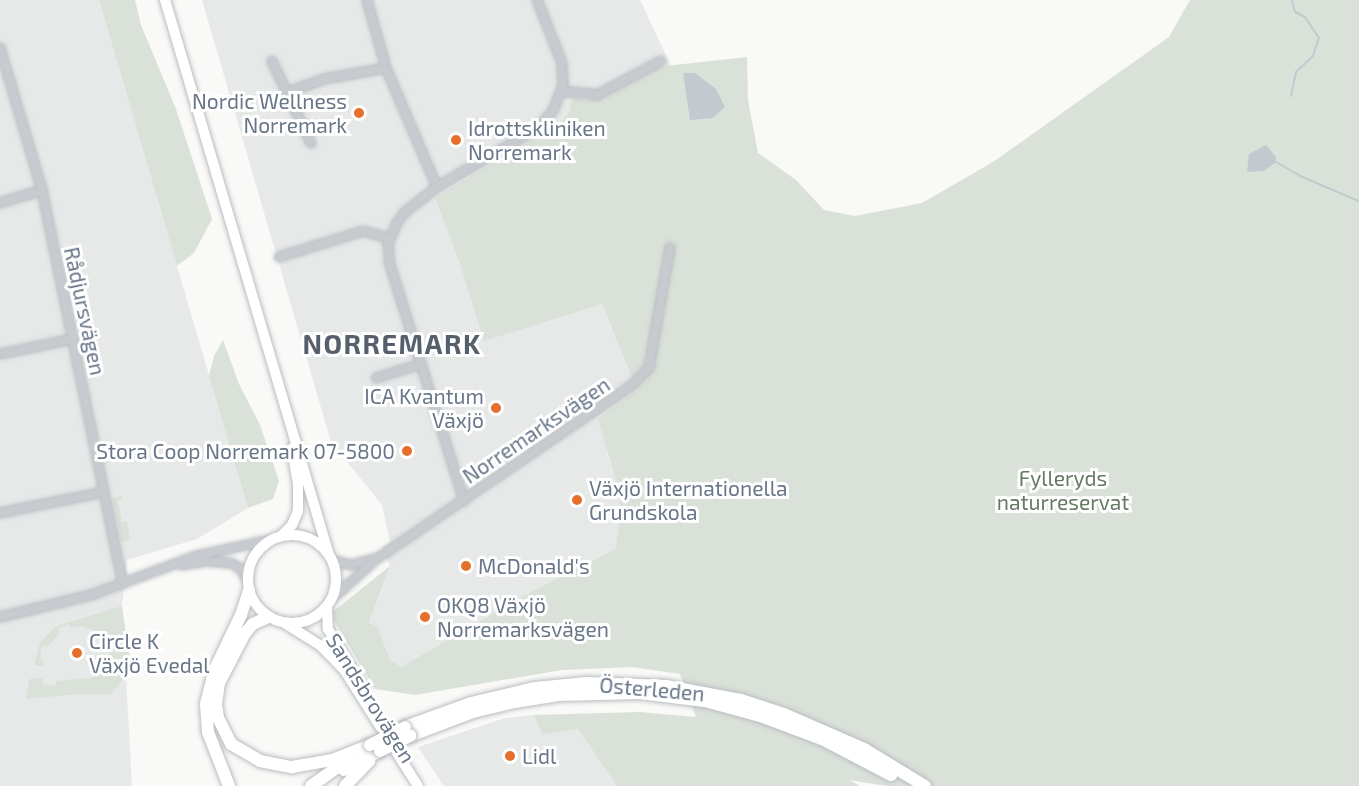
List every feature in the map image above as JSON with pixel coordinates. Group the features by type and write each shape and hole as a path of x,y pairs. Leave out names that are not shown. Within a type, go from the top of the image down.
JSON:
{"highway":[{"path":"229,786 208,732 206,704 214,671 241,615 248,587"},
{"path":"268,617 253,624 245,633 219,682 216,705 218,718 231,744 260,761 292,767 332,760 375,748"},
{"name":"Österleden","path":"375,748 471,703 535,688 587,683 666,686 741,700 784,714 864,749 925,786"},
{"name":"Österleden","path":"408,731 473,712 547,696 617,692 665,695 723,705 781,722 848,752 911,786"},
{"path":"311,786 375,748"},
{"path":"320,786 375,748"},
{"path":"345,786 375,748"}],"main road":[{"path":"159,0 293,452 298,483 298,511 292,525 255,554 249,568 248,587 256,606 268,617 293,623 312,619 329,603 336,585 330,558 165,0"},
{"path":"277,538 304,537 318,544 330,558"},
{"name":"Sandsbrovägen","path":"329,603 326,623 331,636 427,786"},
{"name":"Sandsbrovägen","path":"283,622 320,645 345,671 418,786"}],"street":[{"path":"367,0 386,68 437,186"},
{"path":"464,501 387,251 390,238 405,212 437,186 538,128 552,111 561,91 562,63 537,0"},
{"name":"Rådjursvägen","path":"0,51 42,190 123,584"},
{"path":"272,61 311,143"},
{"path":"561,91 597,95 661,61"},
{"path":"286,93 324,79 386,68"},
{"path":"0,203 42,190"},
{"path":"279,257 363,231 390,238"},
{"name":"Norremarksvägen","path":"330,558 351,565 378,558 630,387 650,368 670,248"},
{"path":"0,354 73,339"},
{"path":"376,378 421,364"},
{"path":"0,513 104,492"},
{"path":"0,617 91,595 196,556 277,538"},
{"path":"329,603 378,558"},
{"path":"144,576 186,564 222,561 241,569 248,587"}],"shaded area":[{"path":"0,0 99,0 248,508 197,539 127,560 122,606 126,642 130,653 126,675 132,786 0,786"},
{"path":"202,0 640,0 671,66 654,71 591,100 572,98 569,112 560,123 435,198 461,267 574,312 602,304 637,390 607,452 617,485 621,514 615,549 523,596 401,667 390,659 377,626 369,624 390,566 382,547 390,542 382,505 331,442"},
{"path":"683,73 695,73 716,89 725,107 713,118 690,120"},
{"path":"1266,145 1276,157 1276,162 1264,171 1247,172 1249,154"},
{"path":"534,715 542,735 578,729 617,786 444,786 418,747 505,718"}],"green space":[{"path":"99,0 135,0 141,25 176,109 212,219 194,253 177,266"},
{"name":"Fylleryds naturreservat","path":"1190,0 1359,0 1359,786 887,786 849,780 860,786 617,786 578,729 542,735 534,715 640,712 696,717 680,674 632,667 562,670 415,695 375,689 330,614 390,566 369,623 377,626 390,659 401,667 523,596 615,549 621,514 617,485 598,419 637,390 602,304 484,341 461,267 435,198 560,123 569,112 572,98 591,100 656,67 747,57 748,100 758,153 796,180 824,210 855,216 922,203 993,162 1169,37"},
{"path":"223,340 239,384 260,425 279,481 273,499 248,508 209,376 214,356"},
{"path":"121,496 123,500 118,501 122,522 127,521 130,541 121,542 112,498"},
{"path":"122,606 130,664 120,684 110,695 78,694 26,699 29,680 32,678 43,679 43,684 55,686 57,681 91,678 100,673 104,675 109,669 107,664 112,665 114,658 109,656 106,641 110,637 106,631 100,633 82,626 71,628 69,624 59,628 59,634 47,647 42,646 40,658 44,660 43,666 35,665 35,662 40,643 53,629"}],"waterway":[{"path":"1291,96 1296,72 1313,56 1319,38 1305,17 1295,12 1292,0"},
{"path":"1276,162 1300,176 1359,201"}],"place":[{"name":"Nordic Wellness Norremark","path":"359,113"},
{"name":"Idrottskliniken Norremark","path":"456,140"},
{"name":"ICA Kvantum Växjö","path":"496,408"},
{"name":"Stora Coop Norremark 07-5800","path":"407,451"},
{"name":"Växjö Internationella Grundskola","path":"577,500"},
{"name":"McDonald's","path":"466,566"},
{"name":"OKQ8 Växjö Norremarksvägen","path":"425,617"},
{"name":"Circle K Växjö Evedal","path":"77,653"},
{"name":"Lidl","path":"510,756"}],"district":[{"name":"NORREMARK","path":"392,344"}]}
